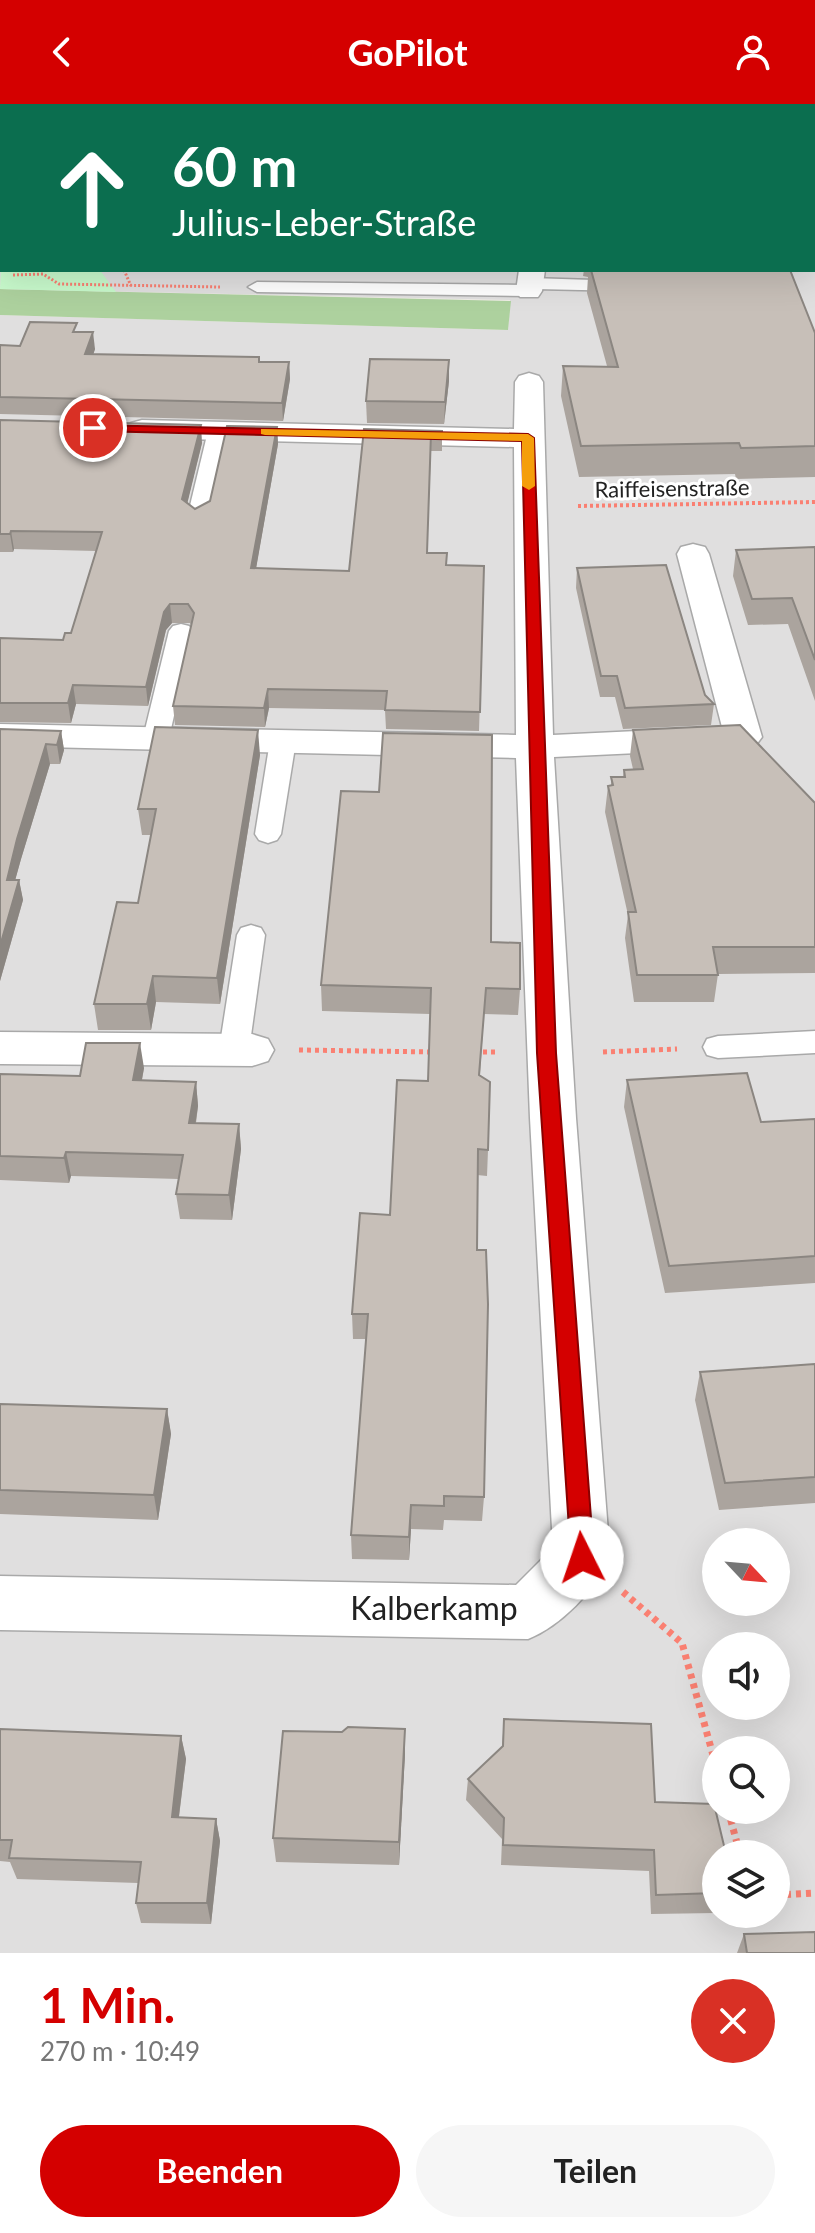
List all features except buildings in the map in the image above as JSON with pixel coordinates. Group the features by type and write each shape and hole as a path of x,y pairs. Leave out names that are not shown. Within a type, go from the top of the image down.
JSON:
{"street":[{"path":"529,382 529,507 546,1053 582,1558"},
{"path":"109,428 528,438"},
{"path":"0,735 536,747 743,737 693,554"},
{"path":"0,1048 243,1050"},
{"name":"Kalberkamp","path":"0,1603 528,1612 582,1558"}],"lane":[{"path":"257,287 530,281 640,286"},
{"path":"198,518 218,431"},
{"path":"156,738 181,631"},
{"path":"268,834 283,741"},
{"path":"243,1050 251,935"},
{"path":"718,1047 815,1042"}],"path":[{"path":"125,272 131,286"},
{"path":"9,276 43,274 59,284 257,287"},
{"name":"Raiffeisenstraße","path":"529,507 815,502"},
{"path":"468,1052 546,1053 718,1047"},
{"path":"243,1050 437,1052"},
{"path":"582,1558 682,1643 708,1736"},
{"path":"790,1894 815,1893"}],"shaded area":[{"path":"0,272 815,272 815,1953 0,1953 0,315 508,330 510,300 0,289"}],"green space":[{"path":"1,272 101,272 116,292 0,289"},
{"path":"0,289 511,301 508,330 0,315"}],"slow traffic":[{"path":"265,432 528,438 529,486"}],"route":[{"path":"93,428 528,438 546,1053 582,1558"}]}
